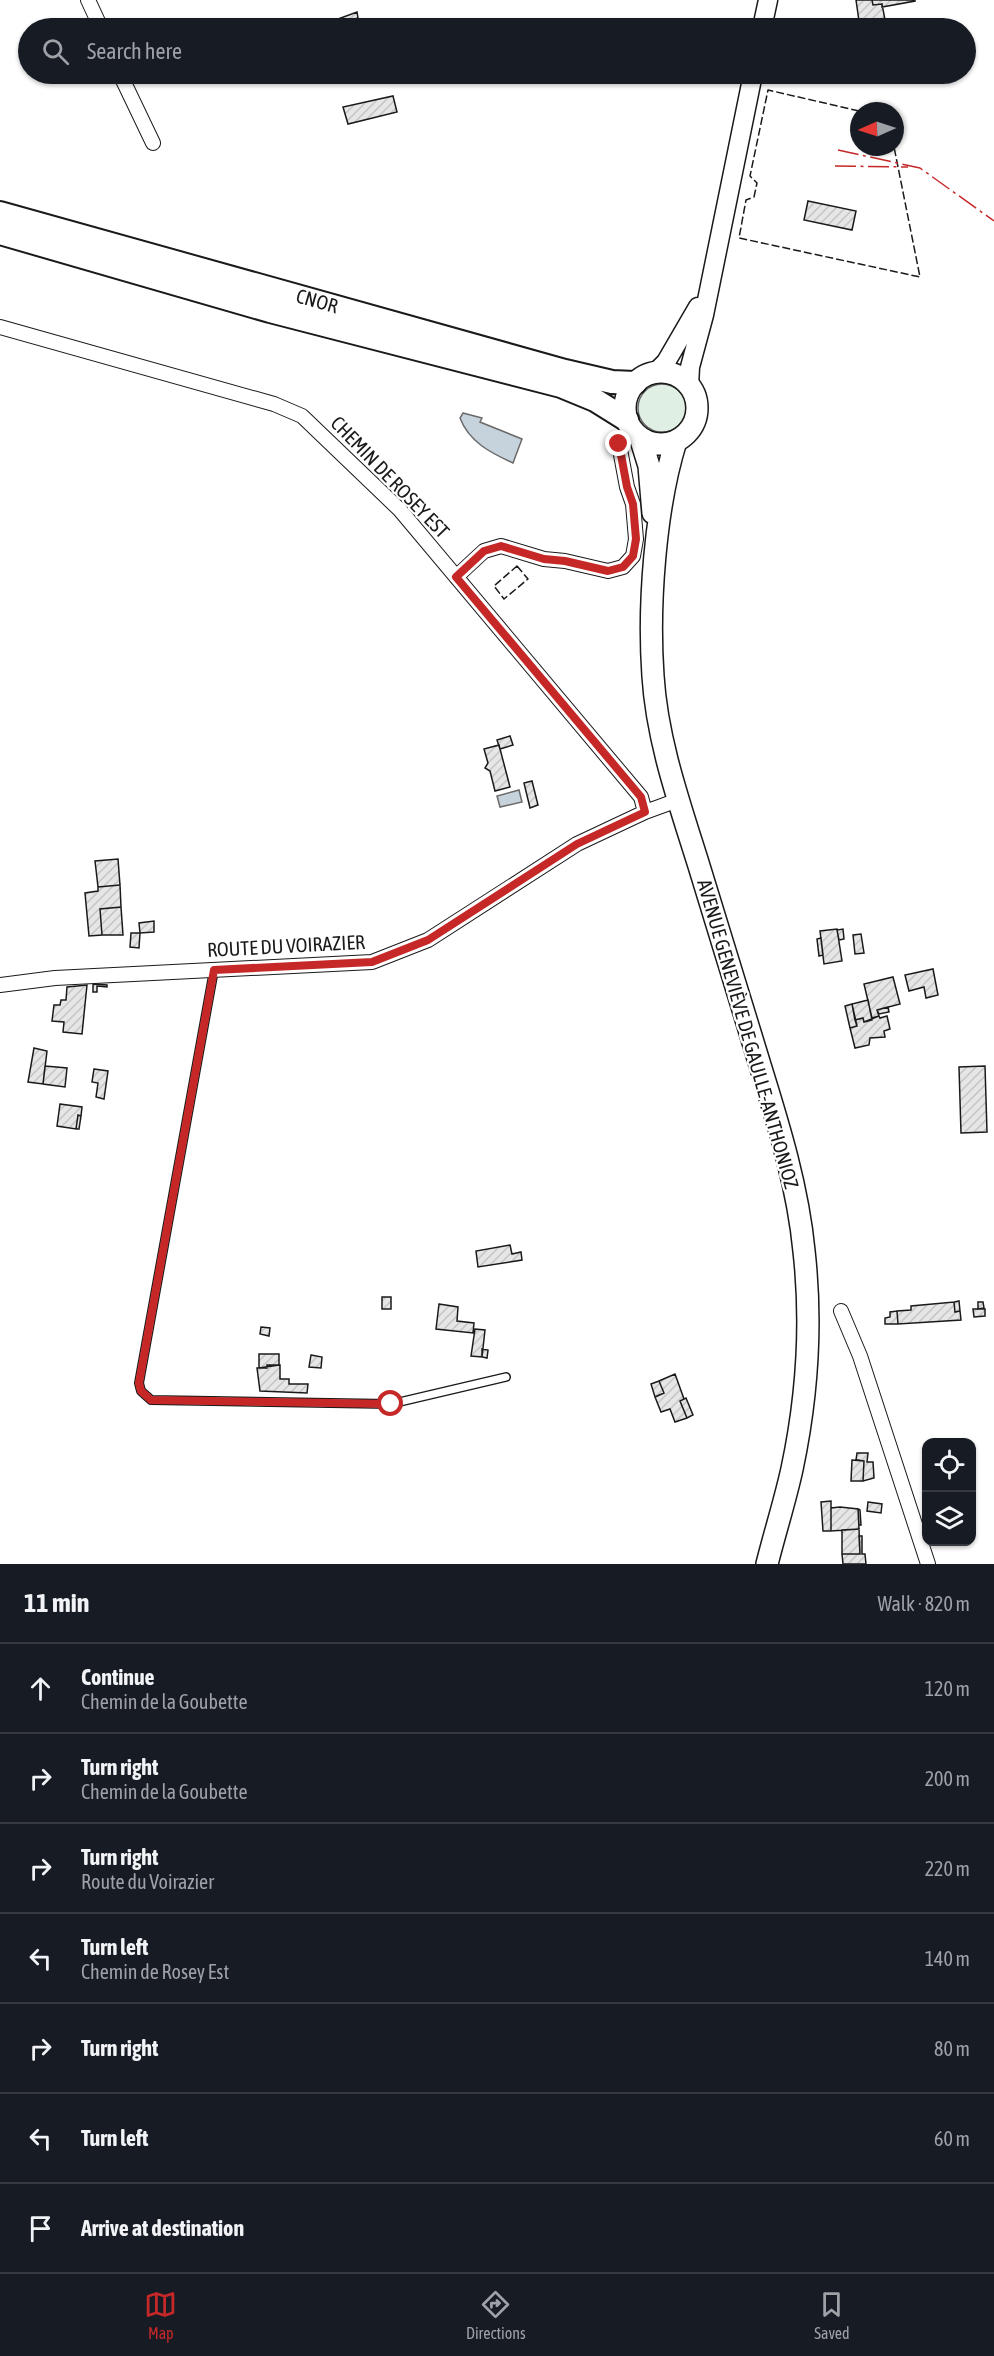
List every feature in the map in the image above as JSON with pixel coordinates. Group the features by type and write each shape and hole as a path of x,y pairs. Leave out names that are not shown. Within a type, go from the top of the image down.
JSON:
{"highway":[{"name":"CNOR","path":"0,213 574,373 612,382 635,383"},
{"name":"CNOR","path":"0,233 270,311 561,386 595,400 633,429"}],"main road":[{"path":"764,18 768,0"},
{"path":"711,278 694,316 666,363 656,372 635,383 628,394 625,407 633,429 651,443 664,444 676,441 693,425 696,415 696,403 689,386 690,367 711,278 751,84"},
{"path":"656,372 674,375 689,386"},
{"name":"AVENUE GENEVIÈVE DE GAULLE-ANTHONIOZ","path":"633,429 649,465 657,541"},
{"name":"AVENUE GENEVIÈVE DE GAULLE-ANTHONIOZ","path":"676,441 657,541 652,630 653,677 659,720 678,800 778,1124 795,1194 804,1251 807,1331 801,1420 792,1470 767,1564"}],"street":[{"path":"88,0 96,18"},
{"path":"125,84 153,143"},
{"name":"CHEMIN DE ROSEY EST","path":"0,327 293,411 318,430 400,510 641,797 645,812"},
{"path":"456,577 484,551 501,546 544,559 565,561 608,571 623,567 633,556 636,539 633,504 627,487 619,444"},
{"name":"ROUTE DU VOIRAZIER","path":"0,985 55,978 372,962 428,940 577,844 645,812 678,800"},
{"path":"841,1311 860,1356 928,1564"}],"lane":[{"path":"214,970 139,1383 141,1391 151,1400 391,1404 506,1377"}],"green space":[{"path":"662,384 679,391 686,408 679,425 662,432 645,425 638,408 645,391"}],"shaded area":[{"path":"463,413 482,418 480,422 522,439 513,463 489,451 469,434 460,418"},
{"path":"519,790 522,802 500,807 497,796"}],"building":[{"path":"856,0 872,0 873,5 882,4 885,18 859,18"},
{"path":"872,0 915,1 882,7 882,4 873,5"},
{"path":"357,12 358,18 341,18"},
{"path":"393,96 397,112 348,124 343,107"},
{"path":"808,201 856,211 852,230 804,220"},
{"path":"510,736 513,745 500,749 497,740"},
{"path":"499,745 510,787 495,791 490,771 485,768 488,763 484,749"},
{"path":"532,781 538,805 530,808 524,783"},
{"path":"118,859 120,885 98,887 95,861"},
{"path":"120,885 121,907 100,909 102,935 89,936 85,893 98,891 98,887"},
{"path":"121,907 123,935 102,935 100,909"},
{"path":"154,921 154,932 140,933 139,923"},
{"path":"837,929 842,961 824,964 820,931"},
{"path":"843,929 844,939 839,940 837,930"},
{"path":"131,933 140,933 139,948 130,947"},
{"path":"861,934 864,953 855,954 853,935"},
{"path":"821,938 823,955 819,956 817,939"},
{"path":"933,969 938,995 926,998 924,987 909,991 905,975"},
{"path":"893,977 900,1004 877,1010 879,1016 872,1018 864,984"},
{"path":"93,984 107,985 107,987 97,986 97,992 93,992"},
{"path":"87,985 82,1034 63,1032 64,1022 52,1021 54,1005 60,1005 61,1000 66,1000 67,987"},
{"path":"868,1000 872,1020 864,1022 863,1018 855,1020 852,1004"},
{"path":"852,1004 857,1026 850,1028 845,1006"},
{"path":"888,1007 889,1012 879,1014 877,1010"},
{"path":"879,1016 880,1018 887,1016 890,1029 884,1031 885,1037 870,1038 869,1045 855,1048 850,1028 857,1026 855,1020 863,1018 864,1022"},
{"path":"34,1048 47,1051 43,1084 28,1082"},
{"path":"45,1066 67,1068 65,1087 43,1084"},
{"path":"985,1066 987,1132 961,1133 959,1067"},
{"path":"94,1069 108,1071 104,1099 96,1097 98,1083 92,1082"},
{"path":"60,1104 82,1107 76,1129 57,1126"},
{"path":"78,1115 81,1116 79,1129 76,1129"},
{"path":"510,1245 512,1254 521,1252 522,1260 478,1267 476,1251"},
{"path":"382,1297 391,1297 391,1309 382,1309"},
{"path":"959,1301 960,1311 955,1312 954,1302"},
{"path":"954,1302 955,1312 960,1311 961,1320 898,1324 897,1311 911,1310 911,1306"},
{"path":"978,1302 983,1302 984,1308 978,1309"},
{"path":"439,1304 458,1307 457,1321 474,1323 473,1333 436,1329"},
{"path":"973,1309 985,1309 985,1316 974,1317"},
{"path":"897,1311 898,1324 885,1324 885,1318 890,1317 890,1312"},
{"path":"261,1327 270,1328 269,1336 260,1334"},
{"path":"475,1329 485,1330 482,1357 471,1356"},
{"path":"482,1349 488,1350 487,1358 482,1357"},
{"path":"259,1354 279,1354 279,1365 259,1368"},
{"path":"311,1355 322,1357 321,1368 309,1367"},
{"path":"267,1365 280,1365 280,1379 289,1379 289,1384 308,1384 307,1393 260,1391 257,1368 267,1368"},
{"path":"675,1374 684,1399 680,1401 687,1418 675,1422 670,1409 661,1412 655,1397 664,1393 659,1381"},
{"path":"659,1381 664,1393 655,1397 651,1384"},
{"path":"686,1398 693,1415 687,1418 680,1401"},
{"path":"857,1453 868,1453 867,1462 873,1462 874,1478 863,1481 864,1461 856,1460"},
{"path":"852,1460 864,1461 863,1481 851,1481"},
{"path":"831,1501 831,1531 823,1531 821,1502"},
{"path":"868,1502 882,1504 881,1513 867,1511"},
{"path":"831,1508 858,1509 859,1529 831,1531"},
{"path":"858,1509 860,1510 861,1525 859,1525"},
{"path":"859,1529 860,1554 842,1554 842,1530"},
{"path":"859,1536 862,1536 862,1554 865,1554 866,1564 843,1564 842,1554 860,1554"}],"fence":[{"path":"850,109 768,90 750,176 757,183 754,197 746,200 739,238 920,277 896,156"},
{"path":"517,566 528,579 504,599 494,586 517,566"}],"power":[{"path":"838,150 920,168 994,221"},
{"path":"835,166 908,167"}],"route":[{"path":"391,1404 151,1400 141,1391 139,1383 214,970 372,962 428,940 577,844 645,812 641,797 456,577 484,551 501,546 544,559 565,561 608,571 623,567 633,556 636,539 633,504 627,487 619,444"}]}
